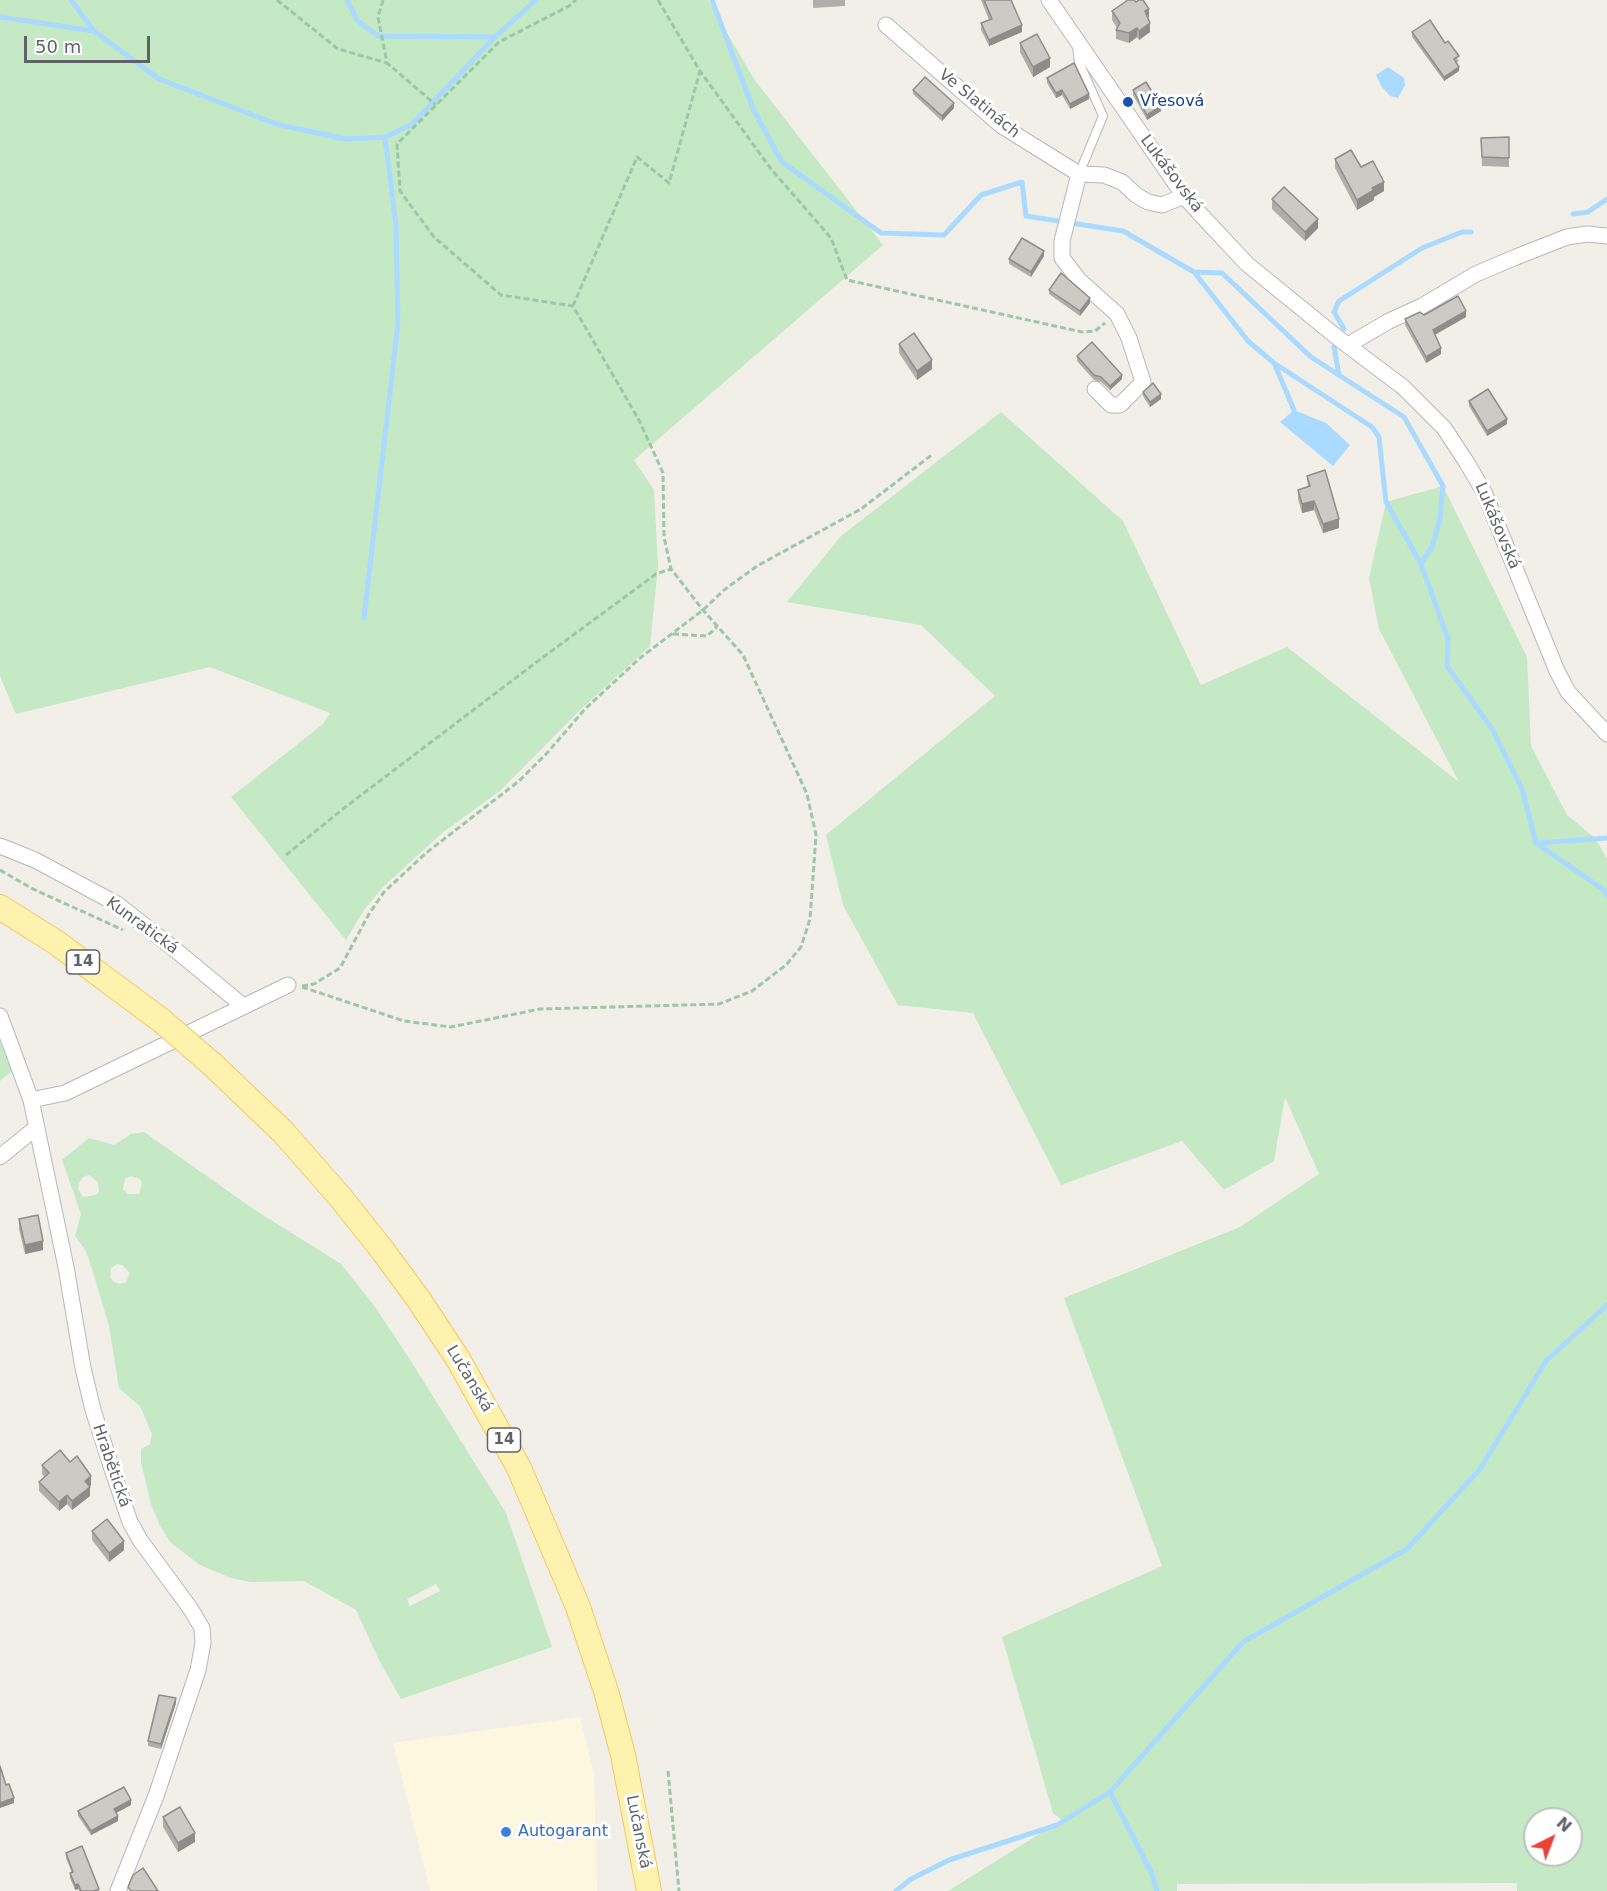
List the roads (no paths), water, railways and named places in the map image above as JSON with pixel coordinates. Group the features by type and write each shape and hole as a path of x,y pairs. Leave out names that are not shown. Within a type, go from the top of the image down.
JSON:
{"main road":[{"name":"Lučanská","path":"0,907 57,943 162,1021 213,1065 283,1132 341,1198 383,1251 458,1359 519,1468 578,1607 606,1691 623,1755 649,1891"}],"street":[{"name":"Lukášovská","path":"1049,0 1184,196 1247,264 1418,400 1444,428 1484,492 1557,671 1568,692 1607,735"},
{"name":"Ve Slatinách","path":"886,25 1002,126 1079,174 1104,175 1122,182 1148,202 1161,205 1184,196"},
{"path":"1079,174 1062,241 1062,258 1079,280 1117,314 1129,338 1143,382 1120,405 1111,405 1095,389"},
{"path":"1348,345 1476,274 1506,261 1568,237 1587,234 1607,236"},
{"name":"Kunratická","path":"0,846 34,860 117,904 242,1005"},
{"path":"31,1100 65,1093 242,1005 288,985"},
{"name":"Hrabětická","path":"0,1016 31,1100 66,1267 83,1368 103,1443 130,1522 140,1540 202,1628 203,1643 198,1670 156,1796 118,1891"},
{"path":"0,1157 37,1127"}],"lane":[{"path":"1076,41 1079,62 1103,116 1079,174"}],"water":[{"path":"1388,67 1404,78 1405,85 1398,98 1390,96 1381,86 1376,75"},
{"path":"1294,410 1326,423 1350,445 1333,466 1280,422"}],"waterway":[{"path":"71,0 94,31"},
{"path":"347,0 358,21 378,36 495,37"},
{"path":"0,17 94,31 159,79 276,124 346,139 385,137 411,125 495,37 536,0"},
{"path":"712,0 754,111 782,162 881,233 944,235 981,195 1022,182 1026,216 1123,231 1194,272 1222,273 1311,357 1404,417 1443,486 1440,519 1432,547 1421,564 1448,639 1447,666 1492,729 1522,789 1536,843 1604,890 1607,896"},
{"path":"364,618 398,323 396,225 385,137"},
{"path":"1573,214 1588,212 1607,199"},
{"path":"1344,329 1334,312 1339,301 1422,248 1462,232 1471,232"},
{"path":"1194,272 1248,341 1274,363 1372,427 1379,437 1386,502 1421,564"},
{"path":"1334,347 1339,375"},
{"path":"1275,365 1294,410"},
{"path":"1537,843 1607,838"},
{"path":"896,1891 911,1879 949,1860 1057,1825 1110,1792 1243,1642 1407,1549 1480,1469 1546,1361 1607,1305"},
{"path":"1110,1792 1152,1874 1157,1891"}],"place":[{"name":"Vřesová","path":"1128,102"},
{"name":"Autogarant","path":"506,1832"}]}
